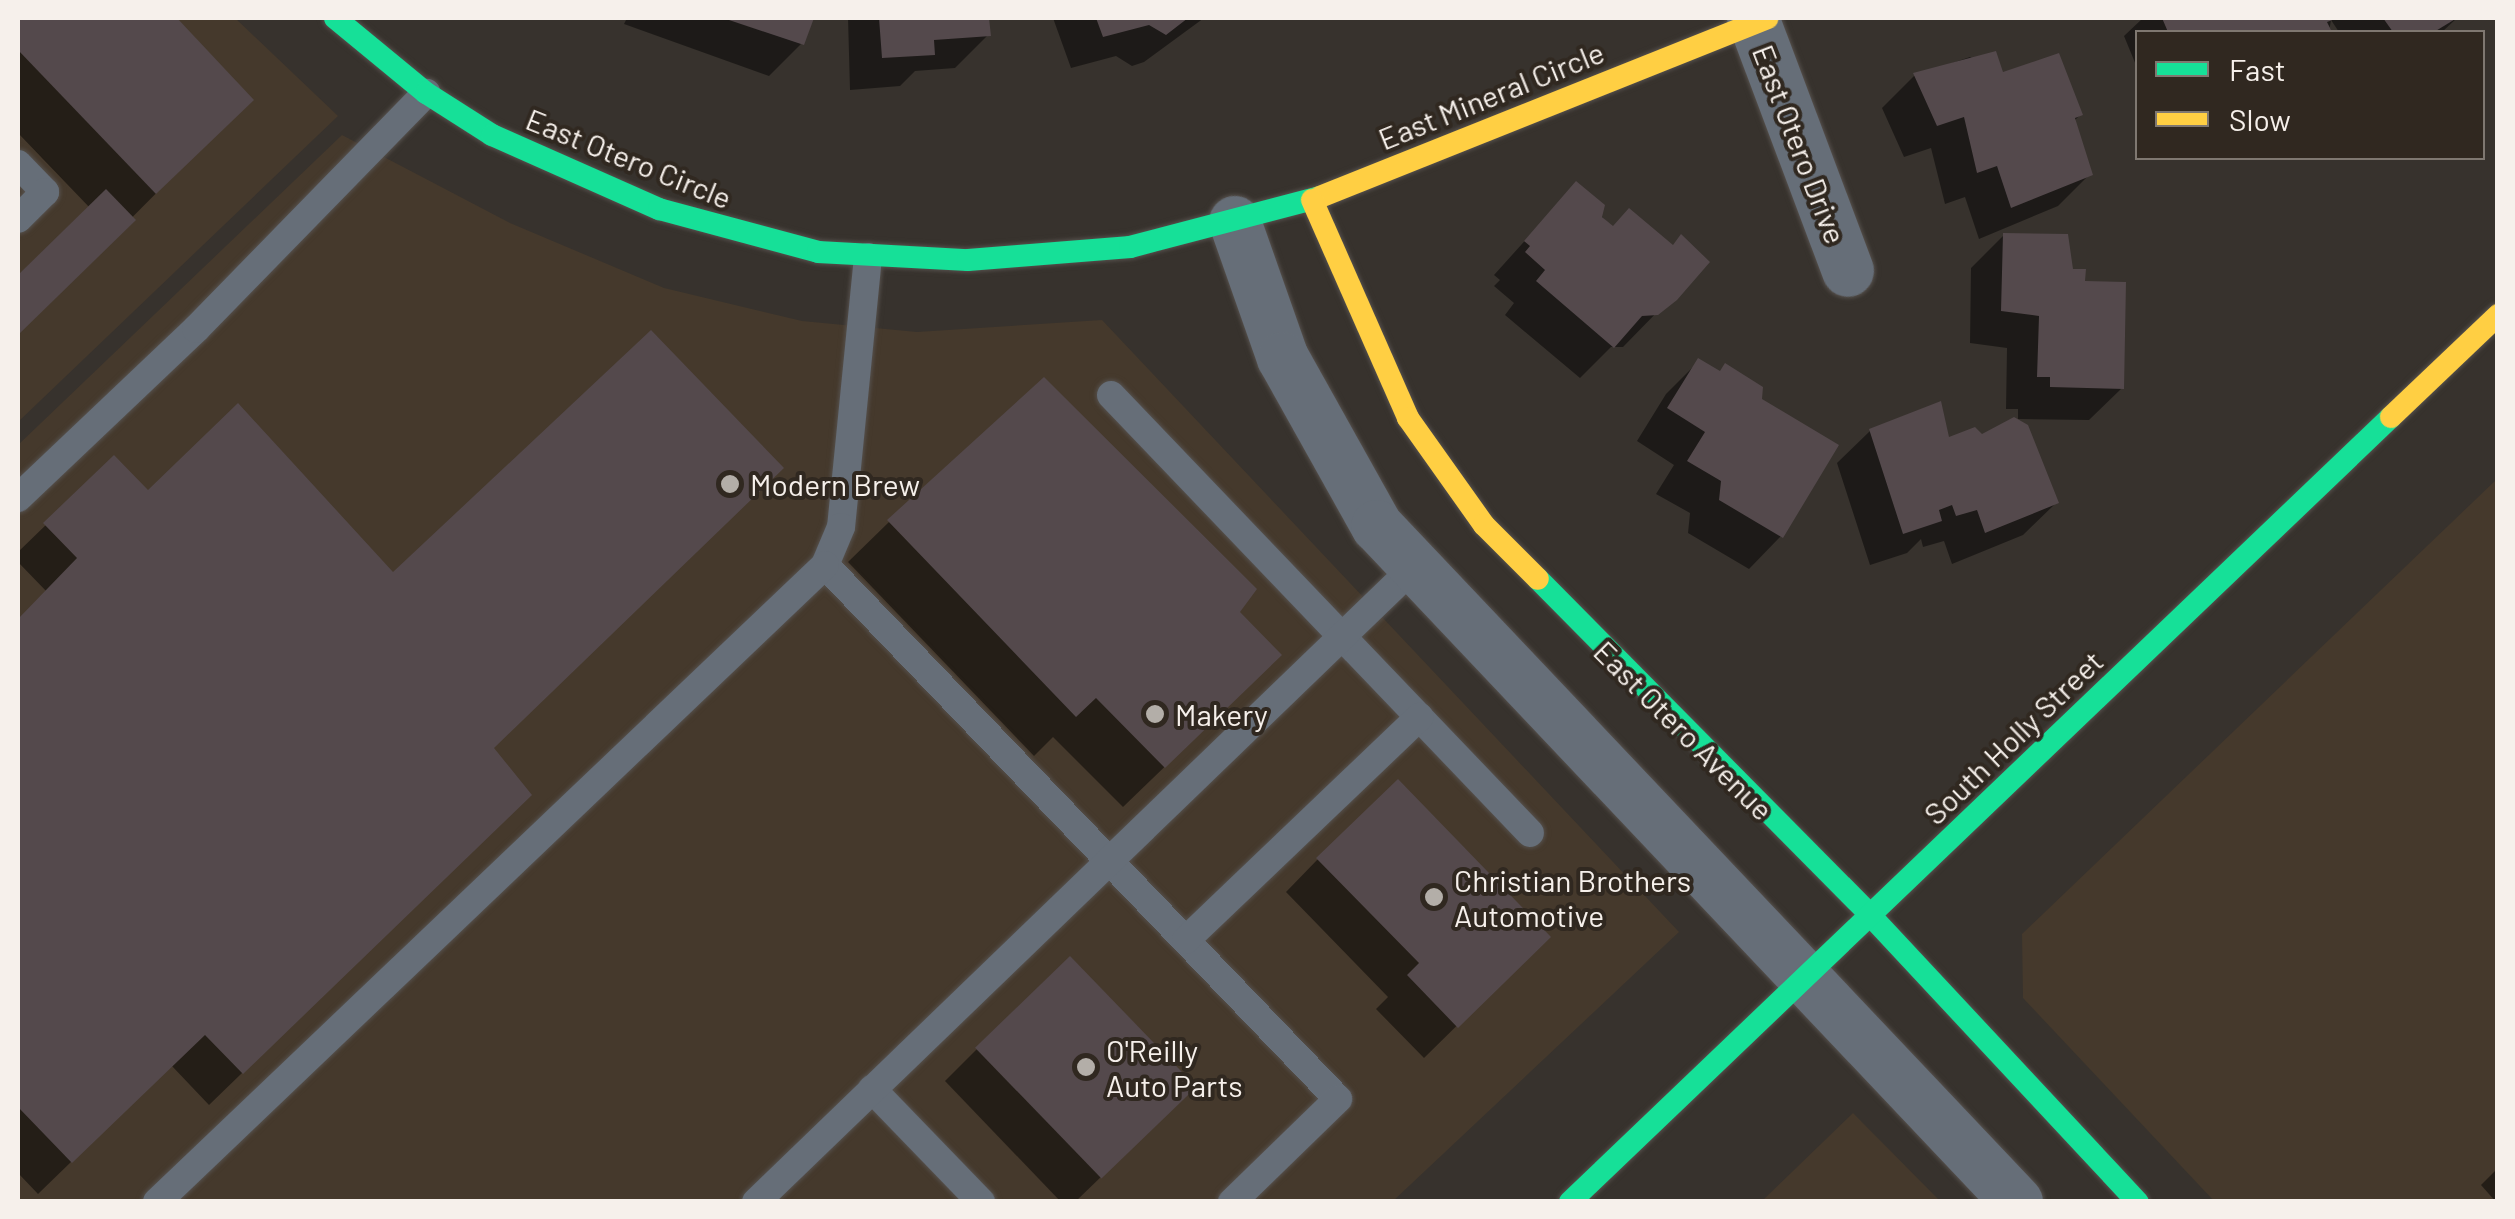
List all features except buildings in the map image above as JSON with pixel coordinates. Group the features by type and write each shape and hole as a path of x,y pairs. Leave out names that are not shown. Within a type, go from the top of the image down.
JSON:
{"street":[{"name":"East Otero Circle","path":"335,18 426,93 570,174 659,209 746,236 868,258 1050,257 1130,247 1235,222"},
{"name":"East Mineral Circle","path":"1235,222 1312,200 1758,19"},
{"name":"East Otero Drive","path":"1758,19 1848,271"},
{"name":"East Otero Avenue","path":"1312,200 1372,348 1445,477 1708,757 1870,915 2138,1202"},
{"path":"1235,222 1283,358 1335,460 1412,569 2017,1202"},
{"name":"South Holly Street","path":"1570,1202 2498,315"}],"lane":[{"path":"18,498 196,329 426,93"},
{"path":"18,164 45,192 18,219"},
{"path":"158,1202 825,565 841,526 868,258"},
{"path":"1111,395 1530,833"},
{"path":"825,565 1338,1099 1232,1202"},
{"path":"756,1202 1412,569"},
{"path":"1186,940 1420,717"},
{"path":"872,1089 981,1202"}],"shaded area":[{"path":"18,18 235,18 338,116 18,422"},
{"path":"342,135 510,223 664,288 802,321 917,332 1102,320 1679,932 1393,1201 18,1202 18,445"},
{"path":"2497,479 2497,1201 2214,1201 2023,998 2022,934"},
{"path":"1853,1113 1940,1201 1762,1201"}],"traffic: fast":[{"path":"335,18 426,93 492,135 659,209 818,252 968,260 1130,247 1320,197"},
{"path":"1570,1202 2391,417"},
{"path":"1538,579 1870,915 2138,1202"}],"traffic: slow":[{"path":"1320,197 1767,18"},
{"path":"1312,200 1408,418 1484,525 1538,579"},
{"path":"2391,417 2498,315"}],"place":[{"name":"Modern Brew","path":"730,484"},
{"name":"Makery","path":"1155,714"},
{"name":"Christian Brothers Automotive","path":"1434,897"},
{"name":"O'Reilly Auto Parts","path":"1086,1067"}]}
